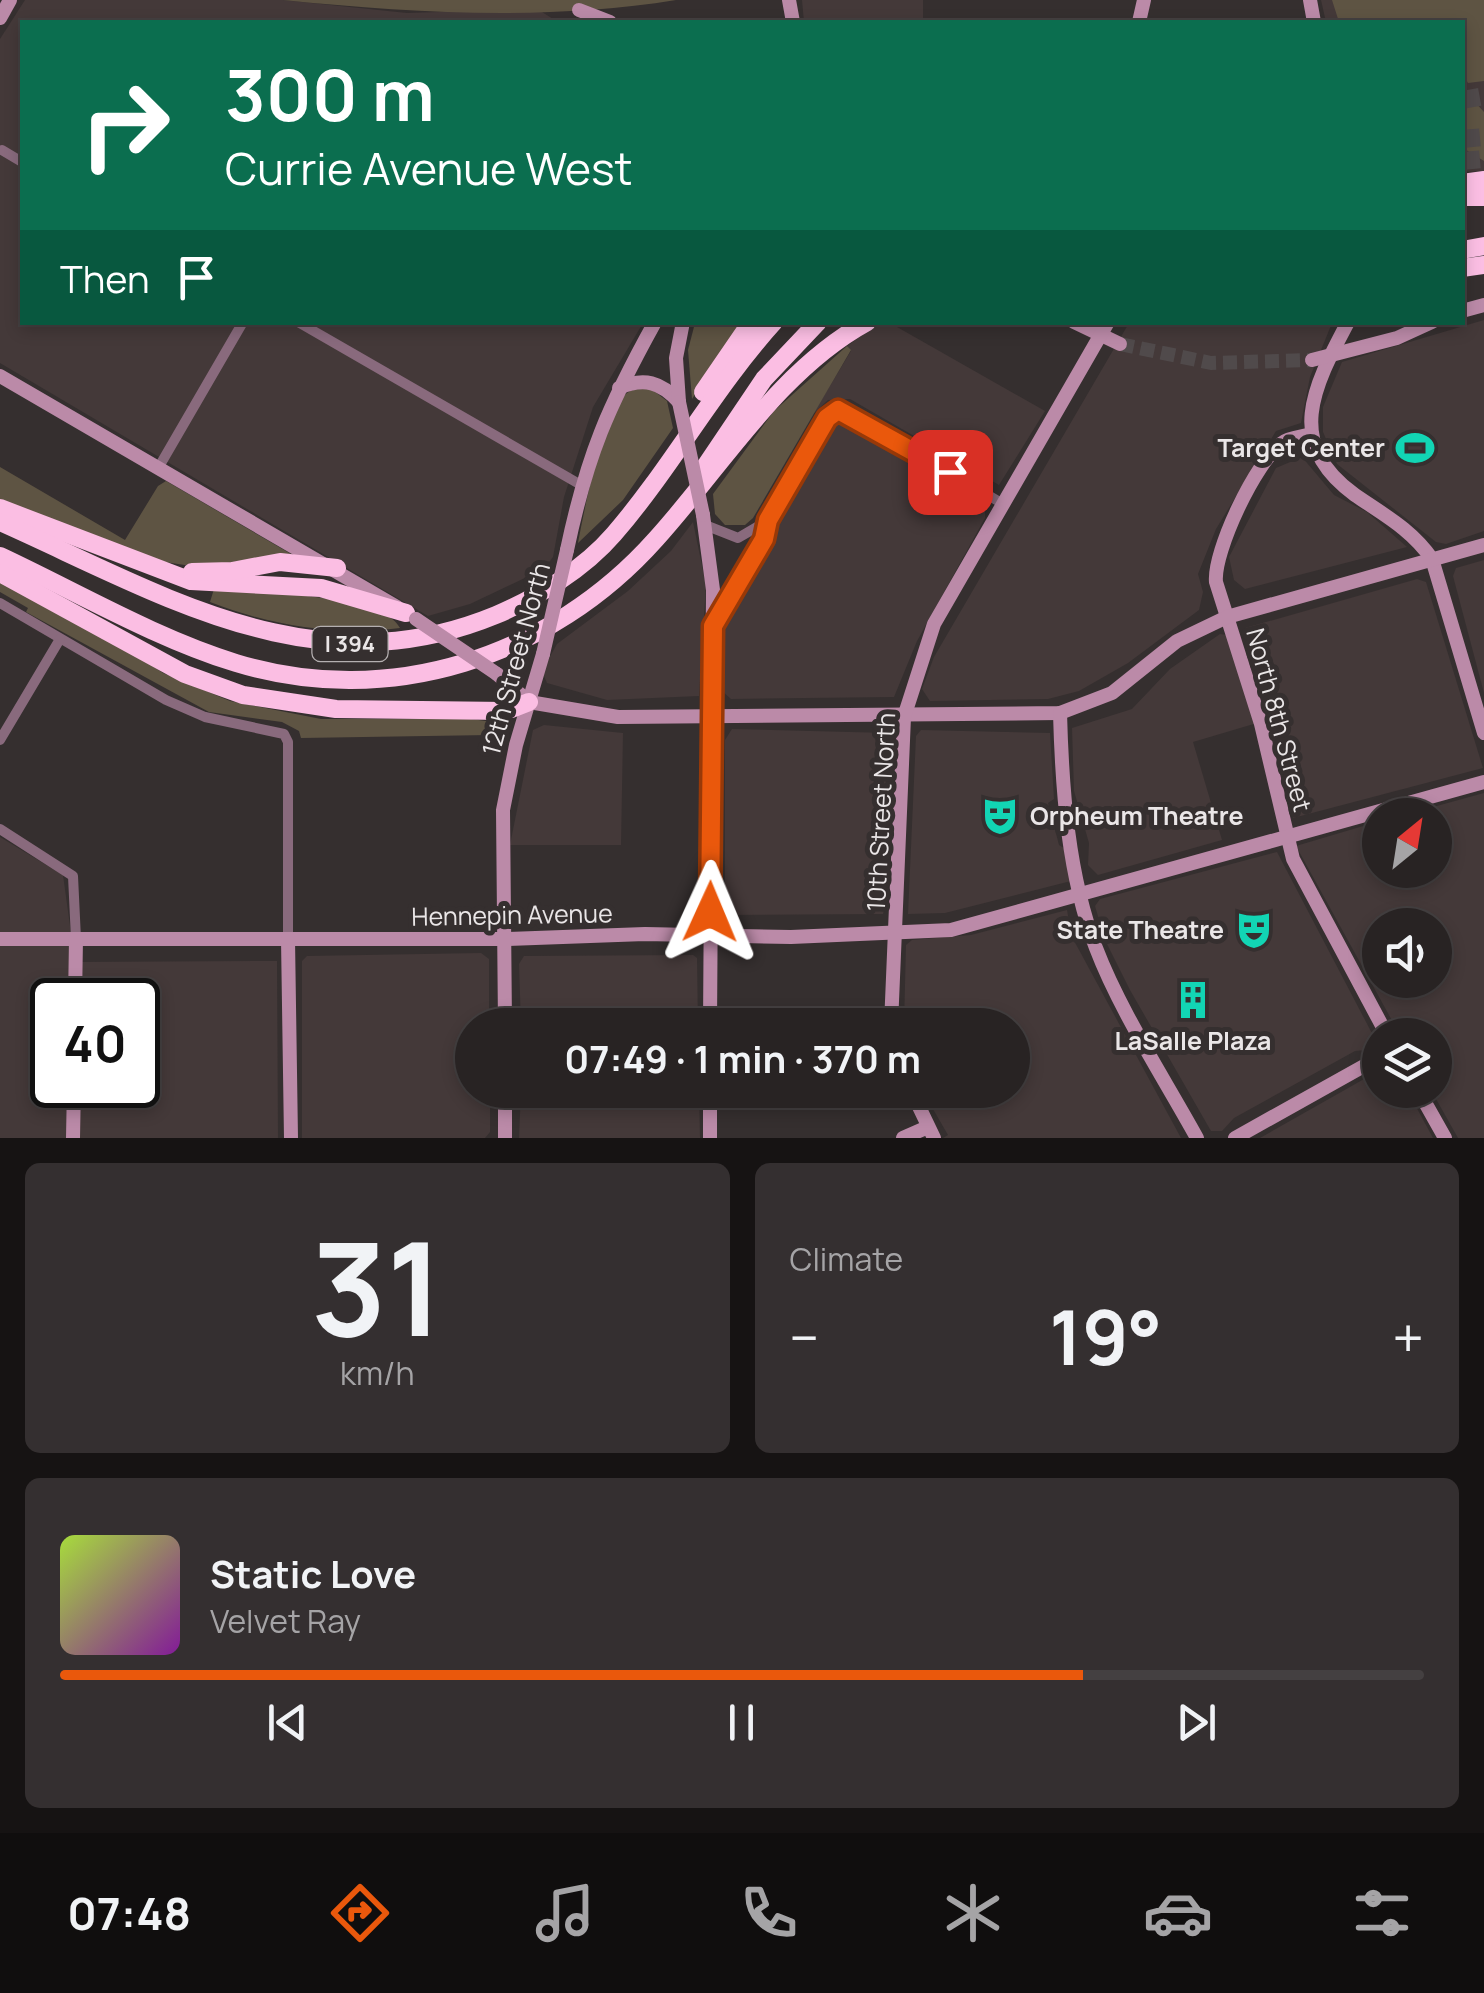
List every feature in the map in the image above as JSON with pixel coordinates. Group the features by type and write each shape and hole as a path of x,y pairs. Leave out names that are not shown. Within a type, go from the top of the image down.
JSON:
{"highway":[{"path":"662,471 700,398 750,325"},
{"name":"I 394","path":"0,522 238,626 292,639 372,643 460,629 528,599 574,570 613,536 772,325"},
{"name":"I 394","path":"0,556 230,661 284,675 360,678 437,669 506,651 591,598 655,541 764,380 815,325"},
{"path":"655,541 773,400 829,348 864,325"},
{"path":"0,508 137,563 203,583 320,588 411,616"},
{"path":"137,563 201,572 280,562 338,568"},
{"path":"0,574 185,674 256,698 347,710 506,711 529,702"}],"street":[{"path":"0,18 10,0"},
{"path":"564,0 584,16"},
{"path":"160,466 241,325"},
{"path":"303,325 581,484"},
{"name":"12th Street North","path":"506,1008 504,810 581,484 601,423 653,325"},
{"path":"682,325 676,358 679,402 704,520 713,626 710,1008"},
{"path":"1079,325 1120,344"},
{"name":"10th Street North","path":"892,1008 904,717 932,628 1107,325"},
{"path":"1346,325 1312,394 1312,434 1318,455 1335,479 1417,537 1432,559 1484,733"},
{"path":"1312,360 1398,338 1426,325"},
{"path":"0,376 338,568 497,674 529,702 609,717 1060,714 1112,693 1177,641 1227,616 1484,545"},
{"path":"618,388 634,382 658,384 679,402"},
{"path":"713,626 827,418 838,410 1003,504"},
{"name":"North 8th Street","path":"1312,434 1283,441 1221,543 1214,564 1280,792 1285,836 1378,1018"},
{"path":"704,520 738,538 768,520"},
{"path":"0,603 166,700 204,717 273,729 288,742 291,1138"},
{"path":"0,740 60,639"},
{"path":"1060,714 1064,793 1081,893 1096,950 1196,1138"},
{"name":"Hennepin Avenue","path":"0,939 504,939 898,935 951,930 1484,782"},
{"path":"0,829 73,876 75,978"},
{"path":"1236,1138 1362,1067"},
{"path":"73,1138 74,1108"},
{"path":"505,1138 506,1108"},
{"path":"710,1108 710,1138"},
{"path":"904,1138 931,1132 920,1108"},
{"path":"1428,1108 1445,1138"}],"shaded area":[{"path":"25,0 283,0 407,13 537,9 555,20 20,20 20,325 642,325 593,407 564,497 553,557 544,569 470,604 428,616 0,363 0,39"},
{"path":"283,0 676,0 578,11 480,13"},
{"path":"802,0 923,0 923,20 804,20"},
{"path":"1321,0 1484,0 1484,171 1465,172 1465,20 1326,20"},
{"path":"1332,0 1484,0 1484,81 1468,83 1465,78 1465,20 1338,20"},
{"path":"1465,91 1484,112 1484,161 1465,149"},
{"name":"Target Center","path":"1484,320 1484,531 1446,544 1436,542 1337,464 1323,432 1323,407 1342,362"},
{"path":"694,325 740,325 692,399 688,350"},
{"path":"876,325 894,325 1045,411 999,485 850,399 828,400 813,414 851,351 847,346"},
{"path":"1128,325 1331,325 1310,377 1301,423 1276,431 1216,529 1198,574 1203,592 1199,610 1128,663 1079,691 1048,699 930,701 922,689 934,657"},
{"path":"847,346 851,350 753,518 745,525 725,525 715,514 713,494 774,411"},
{"path":"650,388 667,401 673,428 623,500 578,543 610,420 627,393"},
{"path":"839,421 985,506 985,518 917,641 894,697 731,699 722,691 725,617"},
{"path":"1302,457 1334,495 1367,512 1407,547 1245,589 1234,580 1229,557 1276,468"},
{"path":"0,467 125,540 158,486 166,481 291,554 198,567 145,559 0,502"},
{"path":"693,522 706,585 699,696 607,700 547,683 542,671 557,644 628,591 671,551"},
{"path":"1484,560 1484,693 1453,576 1456,568"},
{"path":"1417,579 1426,582 1483,768 1293,818 1245,628"},
{"path":"0,580 113,640 163,673 230,701 321,719 471,719 493,722 490,735 301,738 299,731 282,722 209,712 26,612 28,608 0,592"},
{"path":"214,589 344,602 370,608 389,617 400,628 327,630 280,623 210,602"},
{"path":"1220,634 1227,635 1257,723 1193,742 1222,840 1098,875 1088,865 1089,843 1074,791 1072,728 1132,709 1170,669"},
{"path":"544,725 623,733 621,845 510,845 533,730"},
{"path":"732,729 889,733 888,893 883,914 725,915 725,740"},
{"path":"921,730 1050,733 1054,799 1048,803 1059,845 1067,850 1071,881 945,913 908,914 916,736"},
{"path":"1484,793 1484,1138 1458,1138 1441,1108 1452,1108 1452,1018 1391,1018 1380,998 1452,998 1452,908 1362,908 1362,966 1296,846 1362,826 1362,888 1452,888 1452,802"},
{"path":"0,837 63,875 75,962 277,961 278,1138 0,1138"},
{"path":"1277,852 1364,1018 1362,1050 1234,1118 1222,1131 1211,1131 1105,940 1095,906 1100,899"},
{"path":"1067,910 1072,937 1181,1138 943,1138 948,1135 932,1108 1030,1108 1030,1008 904,1008 906,945 912,940 971,935"},
{"path":"481,953 489,959 489,1008 455,1008 455,1108 490,1108 490,1132 485,1138 302,1138 302,961 307,956"},
{"path":"693,955 697,958 698,1008 520,1008 519,964 524,956"},
{"path":"1362,1080 1362,1108 1417,1108 1433,1138 1260,1138"},
{"path":"520,1108 699,1108 700,1138 519,1138"}],"tunnel":[{"path":"1465,99 1484,96"},
{"path":"1465,139 1484,137"},
{"path":"1465,161 1484,159"},
{"path":"1120,344 1211,363 1312,360"}],"place":[{"name":"Target Center","path":"1415,448"},
{"name":"Orpheum Theatre","path":"1000,816"},
{"name":"State Theatre","path":"1254,930"},
{"name":"LaSalle Plaza","path":"1193,1000"}],"route":[{"path":"710,912 713,626 764,539 768,520 827,418 838,410 848,412 950,472"}]}
